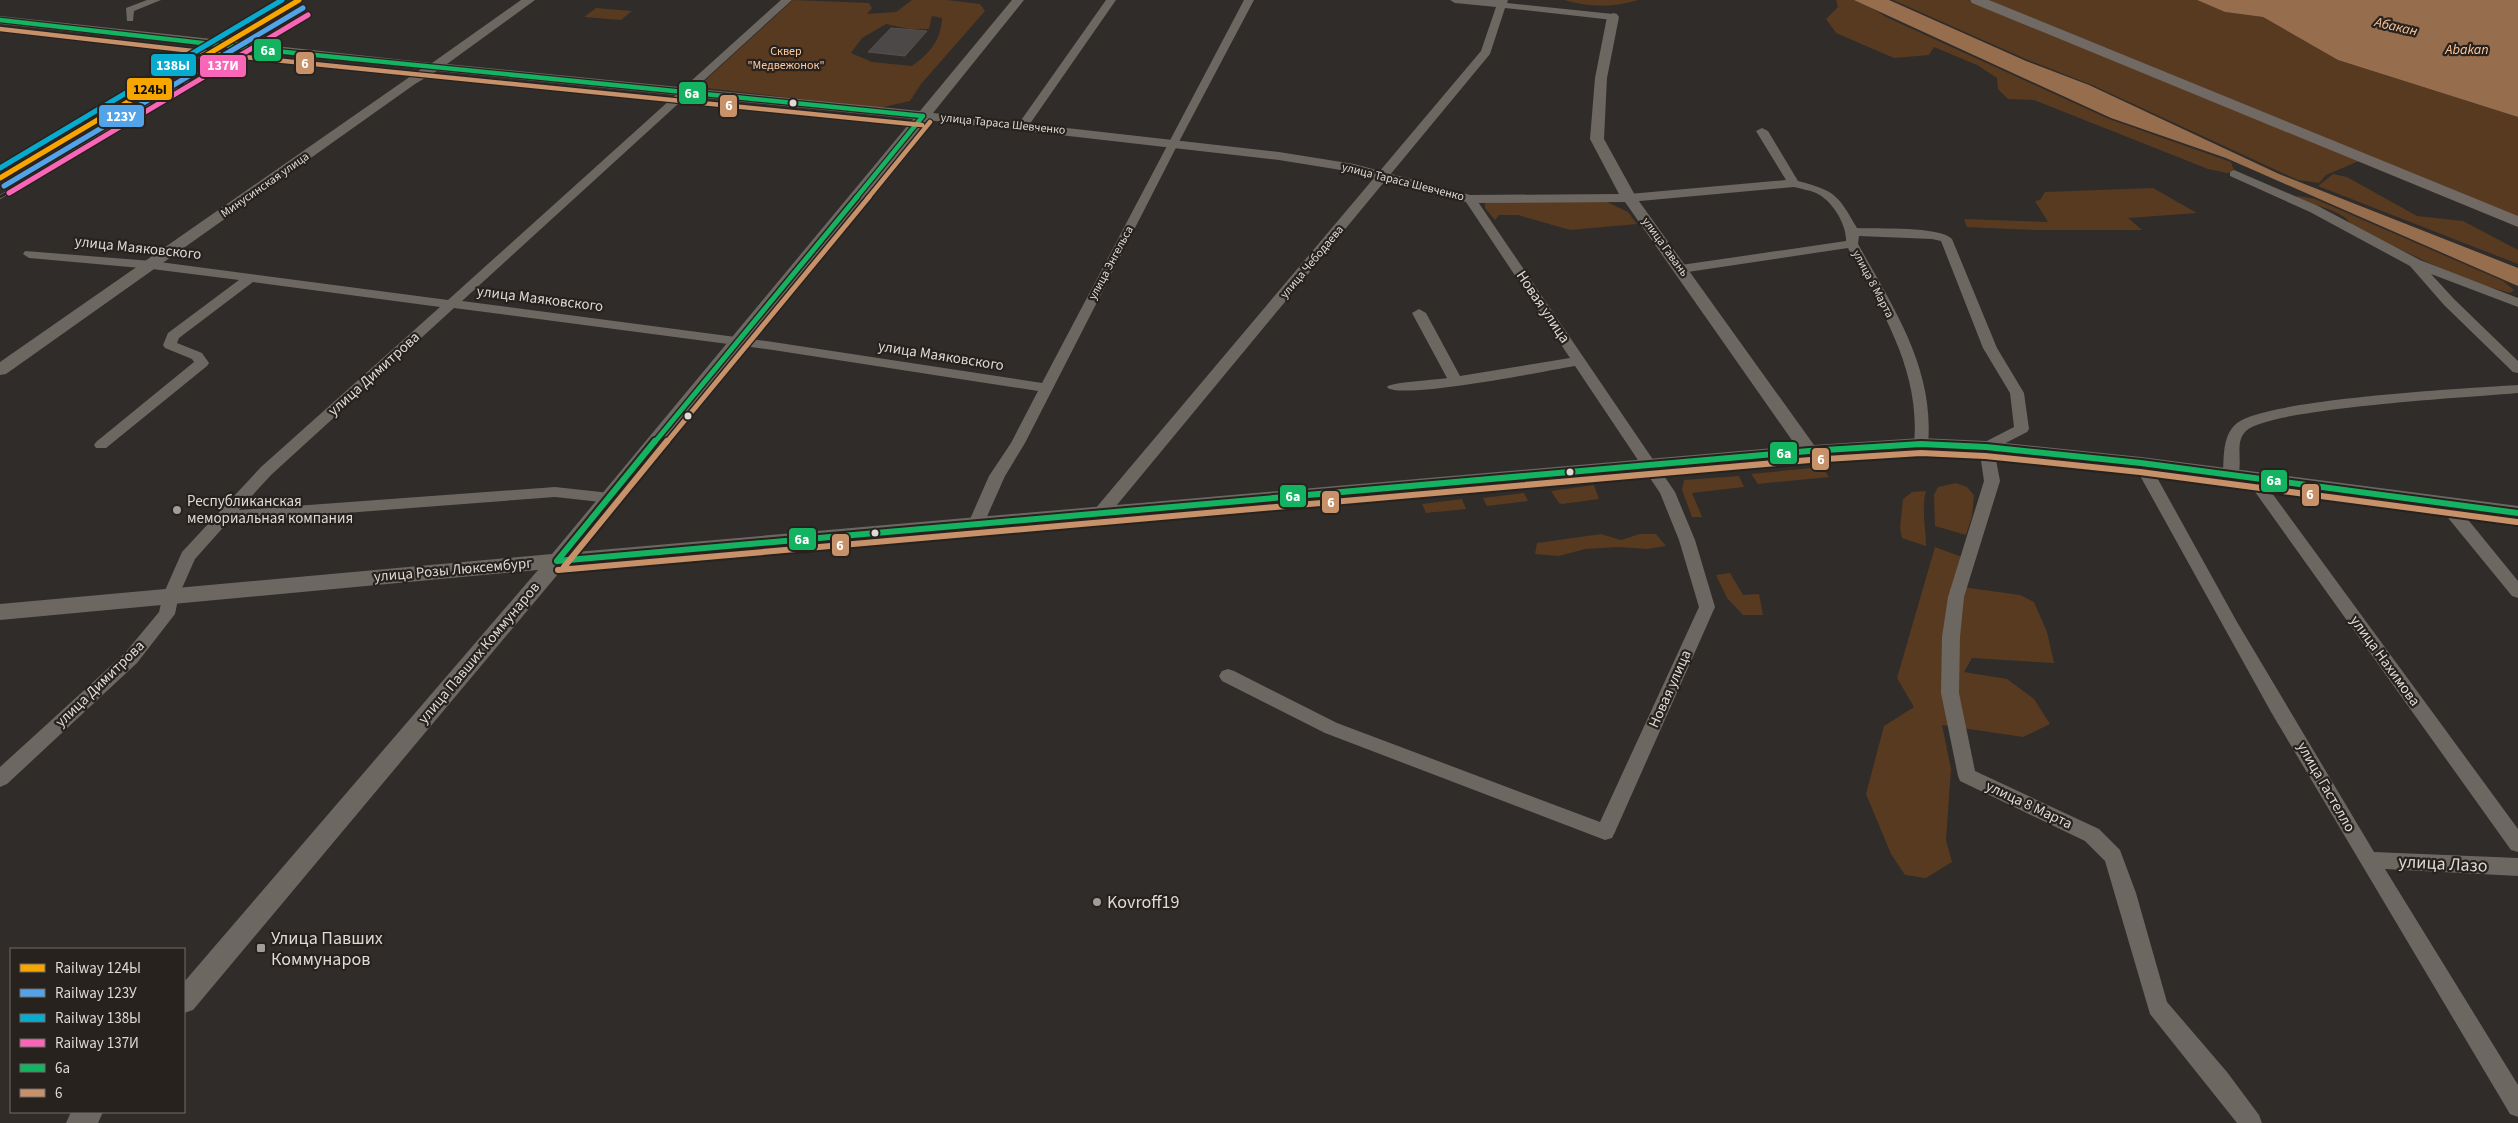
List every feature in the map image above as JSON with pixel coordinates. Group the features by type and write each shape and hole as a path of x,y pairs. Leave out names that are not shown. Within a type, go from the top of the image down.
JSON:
{"main road":[{"path":"1977,0 2518,222"}],"street":[{"path":"130,18 129,10 156,0"},
{"name":"Минусинская улица","path":"0,370 152,265 410,81 436,66 529,0"},
{"name":"улица Димитрова","path":"0,779 131,658 167,614 172,595 188,556 266,471 787,0"},
{"name":"улица Павших Коммунаров","path":"185,1000 557,562 736,341 1018,0"},
{"path":"1023,126 1111,0"},
{"name":"улица Энгельса","path":"975,526 982,506 1018,443 1248,0"},
{"path":"1455,0 1503,2 1613,17"},
{"name":"улица Чебодаева","path":"1101,513 1486,52 1503,2"},
{"name":"улица Гавань","path":"1613,17 1601,78 1597,139 1629,198 1809,452"},
{"name":"улица Тараса Шевченко","path":"0,20 255,49 1023,126 1174,143 1279,156 1384,175 1470,198 1629,198 1794,184"},
{"path":"1762,131 1794,184"},
{"path":"2234,174 2314,209 2415,263 2518,303"},
{"name":"улица 8 Марта","path":"1794,184 1822,191 1835,201 1913,367 1923,412 1921,444"},
{"name":"Новая улица","path":"1228,676 1331,728 1605,832 1707,607 1684,533 1668,492 1470,198"},
{"path":"1681,269 1853,238 1933,235 1946,239 1990,348 2017,393 2022,429 1986,447"},
{"name":"улица Маяковского","path":"29,254 152,265 736,341 1045,388"},
{"path":"2415,263 2449,302 2518,369"},
{"path":"101,445 202,363 197,356 170,346 173,336 250,278"},
{"path":"1419,313 1455,381"},
{"path":"1394,387 1421,387 1579,360"},
{"path":"2231,475 2233,443 2241,426 2262,417 2328,406 2518,389"},
{"name":"улица Розы Люксембург","path":"0,612 172,595 975,526 1101,513 1921,444 1986,447 2141,463 2518,513"},
{"name":"улица 8 Марта","path":"1986,447 1992,481 1956,597 1951,637 1950,693 1967,776 2092,835 2113,856 2126,893 2158,1007 2219,1080 2250,1123"},
{"name":"улица Гастелло","path":"2141,463 2175,526 2368,860 2518,1106"},
{"name":"улица Нахимова","path":"2252,478 2518,844"},
{"path":"223,517 555,492 610,498"},
{"path":"2446,504 2518,592"},
{"name":"улица Лазо","path":"2368,860 2518,867"},
{"path":"80,1123 88,1113"}],"green space":[{"name":"Сквер \"Медвежонок\"","path":"793,0 869,3 872,8 867,14 896,12 912,0 947,0 980,4 985,11 921,84 910,101 879,108 698,87","holes":["932,16 942,18 937,39 929,51 912,66 872,62 851,53 862,38 886,24 909,29 929,29"]},
{"path":"1564,0 1638,0 1629,3 1601,6"},
{"path":"1836,0 1859,0 1886,17 2109,119 2231,162 2234,171 2227,173 2208,169 2034,100 2008,99 1998,89 1997,78 1977,65 1934,47 1929,55 1894,58 1836,33 1826,19 1838,7"},
{"path":"1893,0 1968,0 2359,161 2326,175 2319,183 2298,180 2092,85 2028,60"},
{"path":"1989,0 2197,0 2225,12 2263,17 2338,60 2518,117 2518,217"},
{"path":"596,8 632,11 621,20 584,17"},
{"path":"2333,174 2347,177 2417,216 2463,221 2518,250 2518,264 2318,186"},
{"path":"2153,188 2197,213 2128,218 2142,230 2034,230 1967,227 1964,219 2048,222 2035,201 2040,200 2045,192"},
{"path":"2298,196 2315,199 2503,281 2514,290 2510,293 2463,279 2353,227 2349,221 2336,212 2295,198"},
{"path":"1485,202 1607,202 1628,212 1637,224 1570,230 1518,215 1499,215 1495,220 1485,208"},
{"path":"1822,467 1829,477 1758,484 1751,474"},
{"path":"1739,476 1744,487 1692,493 1702,517 1692,517 1682,490 1684,480"},
{"path":"1956,483 1967,487 1974,495 1972,516 1966,535 1935,526 1934,495 1938,487"},
{"path":"1594,485 1599,499 1562,504 1559,503 1551,491"},
{"path":"1926,491 1924,511 1926,546 1902,538 1900,528 1903,499 1912,492"},
{"path":"1524,493 1528,501 1487,506 1483,498"},
{"path":"1462,499 1466,509 1426,513 1422,504"},
{"path":"1601,534 1621,540 1640,534 1656,534 1666,546 1647,549 1619,547 1585,549 1559,556 1535,554 1537,543"},
{"path":"1935,547 1962,557 1955,586 2020,595 2034,602 2047,632 2054,663 1972,658 1964,672 2007,679 2034,699 2050,724 2023,737 1942,725 1951,769 1946,840 1952,862 1926,878 1905,875 1891,854 1866,794 1884,726 1914,707 1897,678"},
{"path":"1730,573 1743,595 1759,594 1763,615 1743,615 1727,598 1716,575"}],"water":[{"path":"1854,0 1889,0 2026,61 2089,85 2279,174 2518,268 2518,286 2226,158 2111,118"},
{"name":"Abakan","path":"2197,0 2518,0 2518,117 2338,60 2263,17 2225,12"}],"building":[{"path":"891,28 927,31 905,56 868,52"}],"railway":[{"path":"0,197 188,82"}],"rail line":[{"name":"138Ы","path":"0,168 282,0"},
{"name":"124Ы","path":"0,178 299,0"},
{"name":"123У","path":"4,186 303,8"},
{"name":"137И","path":"9,193 308,15"}],"transit line":[{"name":"6а","path":"0,20 255,49 923,116"},
{"name":"6","path":"0,29 254,58 922,125"},
{"name":"6а","path":"557,561 923,116"},
{"name":"6","path":"564,567 930,122"},
{"name":"6а","path":"557,561 1809,451 1921,444 1986,447 2141,463 2518,513"},
{"name":"6","path":"558,570 1810,460 1921,453 1985,456 2140,472 2517,522"}],"place":[{"name":"Республиканская мемориальная компания","path":"177,510"},
{"name":"Kovroff19","path":"1097,902"},
{"name":"Улица Павших Коммунаров","path":"261,948"}],"water label":[{"name":"Абакан","path":"2396,27"}]}
